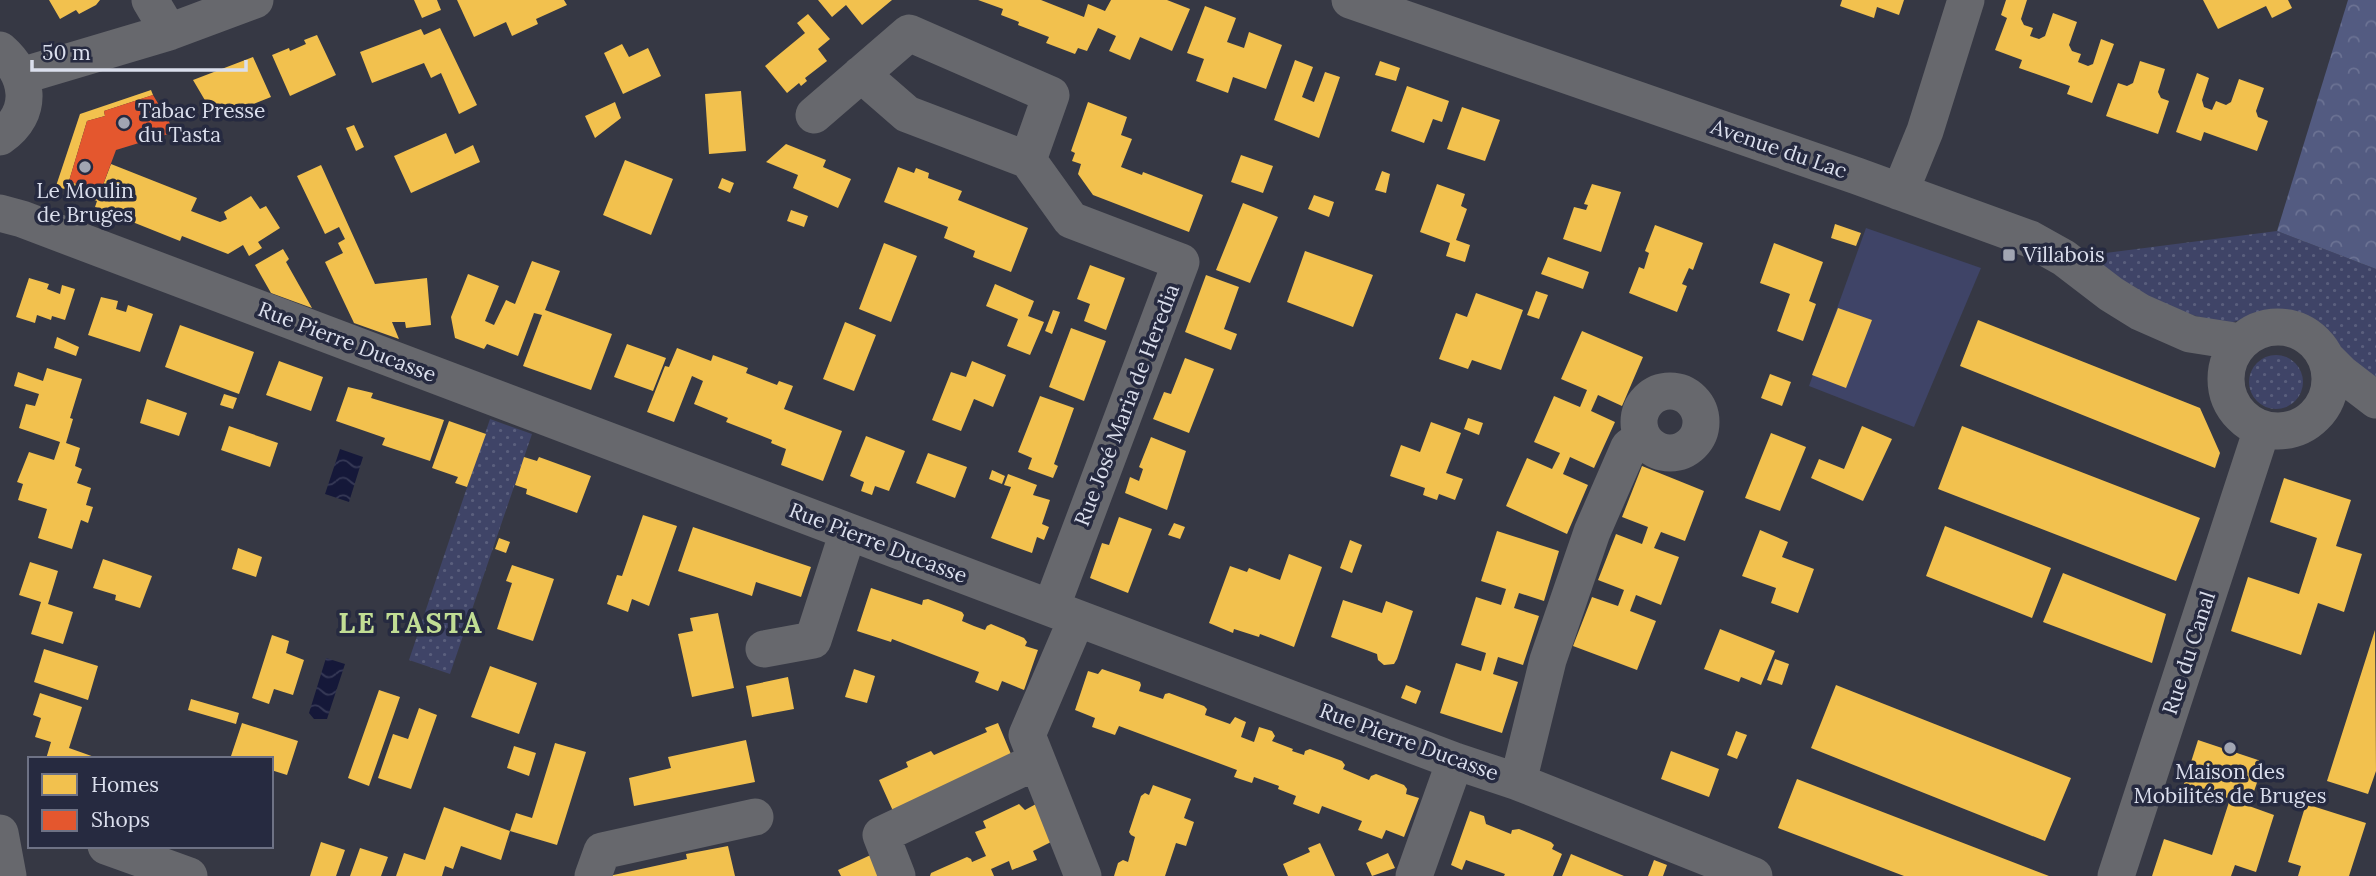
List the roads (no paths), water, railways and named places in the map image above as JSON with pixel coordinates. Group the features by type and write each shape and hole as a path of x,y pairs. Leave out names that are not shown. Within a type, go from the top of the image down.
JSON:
{"street":[{"path":"150,0 169,32"},
{"path":"0,137 17,120 23,105 24,91 10,63 169,32 256,0"},
{"name":"Avenue du Lac","path":"1350,0 2030,239 2064,258 2111,294 2140,312 2190,334 2241,342"},
{"path":"1900,192 1925,131 1966,0"},
{"path":"814,115 909,33 1051,95 1028,160 907,114 862,74"},
{"name":"Rue José Maria de Heredia","path":"1028,160 1071,220 1181,262 1064,613"},
{"name":"Rue Pierre Ducasse","path":"0,213 22,219 1455,761 1518,782 1754,876"},
{"path":"2266,328 2287,328 2307,336 2342,374 2376,401 2312,419 2297,428 2280,432 2262,429 2238,412 2230,399 2226,385 2226,369 2241,342 2266,328"},
{"path":"2190,334 2210,366 2226,385"},
{"path":"2312,419 2323,407 2329,391 2330,373 2325,357"},
{"name":"Rue du Canal","path":"2116,876 2262,429"},
{"path":"1518,782 1548,660 1592,532 1629,447 1643,438"},
{"path":"764,649 813,639 848,532"},
{"path":"1064,613 1027,735 1083,876"},
{"path":"897,876 881,835 1037,761"},
{"path":"1414,876 1455,761"},
{"path":"593,876 602,851 755,817"},
{"path":"2,851 28,832"},
{"path":"112,848 189,876"}],"water":[{"path":"340,449 363,457 349,502 325,494"},
{"path":"326,658 345,664 327,719 314,719 309,713"}],"place":[{"name":"Tabac Presse du Tasta","path":"124,123"},
{"name":"Le Moulin de Bruges","path":"85,167"},
{"name":"Villabois","path":"2009,255"},
{"name":"Maison des Mobilités de Bruges","path":"2230,748"}],"district":[{"name":"LE TASTA","path":"411,623"}]}
